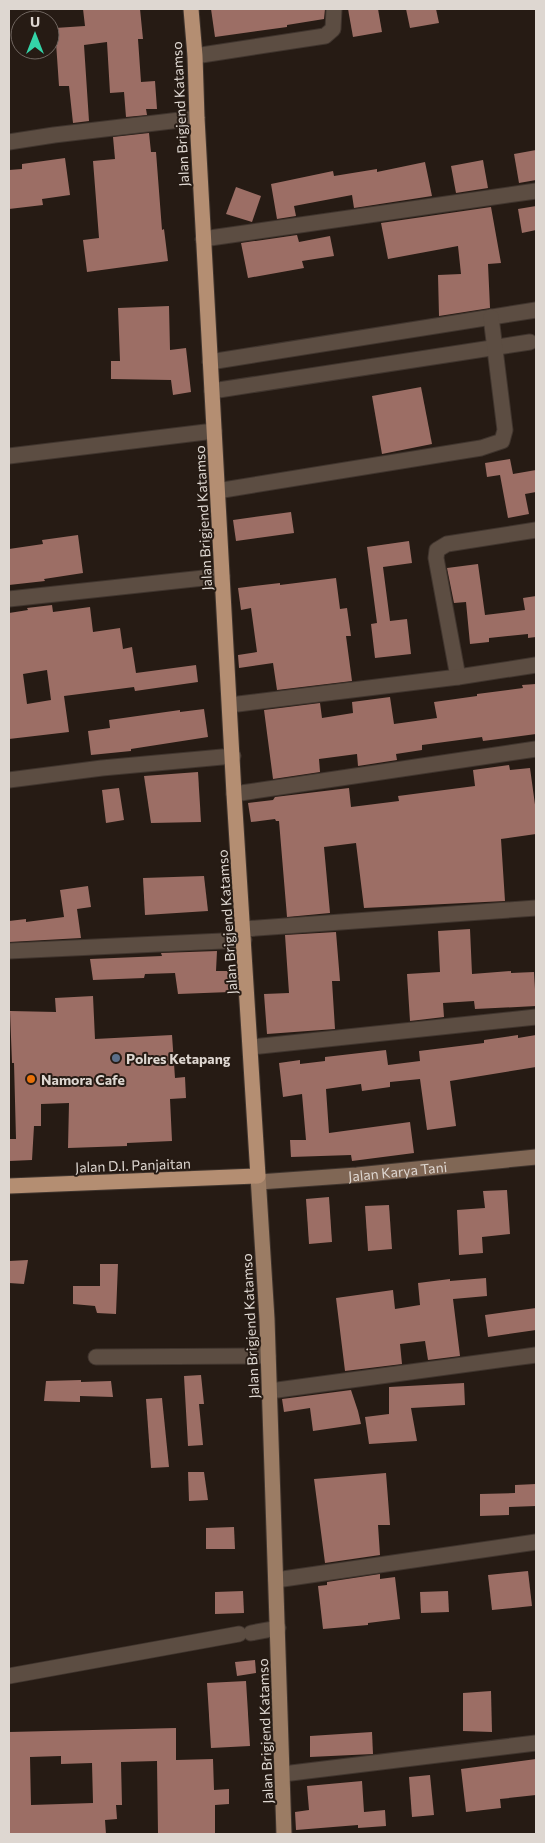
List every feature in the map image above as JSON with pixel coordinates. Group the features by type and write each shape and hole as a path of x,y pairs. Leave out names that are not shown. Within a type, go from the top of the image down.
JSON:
{"highway":[{"name":"Jalan Brigjend Katamso","path":"191,9 234,794 259,1179"},
{"name":"Jalan D.I. Panjaitan","path":"9,1186 259,1179"}],"main road":[{"name":"Jalan Brigjend Katamso","path":"259,1179 270,1391 284,1834"}],"street":[{"path":"195,56 325,36 333,30 334,9"},
{"path":"9,142 197,118"},
{"path":"203,239 536,191"},
{"path":"210,362 536,310"},
{"path":"217,491 481,448 502,441 505,430 491,317"},
{"path":"212,391 530,342"},
{"path":"9,456 214,430"},
{"path":"458,677 436,558 437,550 446,544 536,530"},
{"path":"9,599 222,576"},
{"path":"230,704 458,677 536,665"},
{"path":"234,794 536,749"},
{"path":"9,780 102,768 233,756"},
{"path":"9,951 244,935 536,908"},
{"path":"251,1047 536,1017"},
{"name":"Jalan Karya Tani","path":"259,1179 357,1175 536,1157"},
{"path":"270,1391 536,1355"},
{"path":"96,1357 268,1356"},
{"path":"276,1580 536,1542"},
{"path":"9,1676 278,1628"},
{"path":"283,1774 536,1744"}],"building":[{"path":"83,9 140,9 143,39 138,39 141,82 155,81 157,109 146,109 147,115 126,117 124,92 110,93 107,42 84,45 89,121 73,123 69,86 59,86 57,60 60,60 60,28 85,26"},
{"path":"211,9 325,9 324,19 287,25 287,27 215,37"},
{"path":"348,9 378,9 382,32 353,37"},
{"path":"406,9 436,9 439,23 410,28"},
{"path":"149,133 151,152 156,152 162,230 164,229 168,261 87,272 83,240 99,238 93,161 115,159 113,137"},
{"path":"536,150 536,180 519,183 514,154"},
{"path":"65,158 70,195 42,199 43,205 9,209 9,170 22,169 22,164"},
{"path":"483,160 488,188 456,193 451,166"},
{"path":"425,162 432,196 354,208 352,195 294,206 296,216 277,219 271,184 333,171 334,176 377,169 377,172"},
{"path":"236,187 261,196 252,222 226,214"},
{"path":"536,206 536,230 522,233 518,209"},
{"path":"491,207 501,263 488,264 490,308 439,316 438,275 461,274 458,246 388,259 381,223"},
{"path":"297,235 299,242 330,236 334,256 302,261 304,268 248,278 241,243"},
{"path":"169,306 170,350 186,348 191,392 173,395 171,380 111,379 111,361 120,361 118,308"},
{"path":"421,387 432,444 382,454 372,396"},
{"path":"510,459 513,474 536,470 536,492 525,494 529,514 508,518 500,475 487,477 485,463"},
{"path":"291,512 294,533 236,541 233,520"},
{"path":"78,535 83,573 44,579 45,581 9,585 9,549 43,544 42,540"},
{"path":"409,541 412,563 383,567 390,621 407,619 411,654 375,658 371,624 377,623 367,547"},
{"path":"478,564 485,615 525,610 523,598 536,596 536,637 528,638 528,634 489,638 489,642 470,644 466,602 454,603 447,568"},
{"path":"336,578 340,609 347,608 351,636 346,636 352,681 277,690 273,663 239,668 238,655 257,652 251,608 241,610 238,588"},
{"path":"52,605 53,612 90,607 93,632 120,628 123,649 132,647 136,673 196,665 198,682 135,691 134,687 64,696 69,732 9,739 9,613 28,610 27,608","holes":["47,670 51,700 27,704 23,674"]},
{"path":"536,684 536,734 483,741 482,737 422,745 422,750 396,754 397,760 358,766 357,754 319,759 320,772 273,779 264,710 320,703 322,718 353,713 352,702 390,697 394,724 437,718 434,702 523,688 522,685"},
{"path":"204,709 208,737 131,749 131,751 91,755 88,731 110,728 109,720 180,710 180,712"},
{"path":"509,765 510,770 530,768 536,812 536,834 501,839 505,901 364,908 356,843 324,847 330,913 287,917 279,821 275,819 251,822 248,803 273,800 275,797 349,788 351,807 399,801 398,796 475,786 473,770"},
{"path":"198,772 201,822 151,823 144,776"},
{"path":"119,788 124,820 106,823 102,790"},
{"path":"204,876 208,911 145,915 143,878"},
{"path":"88,886 91,907 77,909 81,938 9,942 9,921 26,919 26,922 64,917 60,890"},
{"path":"470,929 472,974 511,971 511,973 534,972 536,1006 475,1009 474,1001 443,1003 444,1017 410,1021 407,974 440,972 438,931"},
{"path":"336,932 340,981 332,981 335,1029 267,1034 264,994 289,993 285,935"},
{"path":"217,951 216,971 231,971 230,992 178,994 175,973 145,974 144,978 93,980 90,959 162,956 161,953"},
{"path":"93,996 95,1039 172,1035 175,1078 185,1077 186,1098 170,1099 172,1141 127,1143 127,1146 68,1148 69,1103 41,1104 41,1126 34,1126 32,1160 9,1161 9,1139 16,1139 14,1063 12,1063 10,1011 56,1012 55,998"},
{"path":"518,1035 518,1038 536,1035 536,1067 450,1081 456,1126 427,1130 420,1079 390,1082 390,1087 362,1091 361,1084 326,1089 329,1133 410,1122 414,1153 352,1161 351,1155 291,1157 290,1140 306,1140 302,1094 283,1097 279,1063 300,1060 300,1064 325,1061 325,1057 386,1050 388,1065 420,1061 419,1051 484,1043 484,1040"},
{"path":"507,1190 510,1234 482,1237 483,1253 459,1255 457,1210 485,1208 483,1191"},
{"path":"329,1197 332,1242 309,1244 306,1199"},
{"path":"389,1205 392,1249 368,1251 365,1206"},
{"path":"28,1260 24,1284 9,1283 9,1261"},
{"path":"100,1264 118,1264 116,1314 97,1313 95,1306 73,1304 73,1286 100,1286"},
{"path":"486,1278 487,1296 453,1299 460,1356 428,1360 425,1341 400,1344 402,1364 345,1371 336,1298 393,1290 395,1309 420,1305 418,1283 450,1279 450,1281"},
{"path":"536,1308 536,1330 488,1337 485,1315"},
{"path":"201,1375 204,1404 199,1404 203,1445 188,1446 184,1376"},
{"path":"81,1380 81,1382 111,1381 113,1397 80,1396 80,1402 44,1401 46,1381"},
{"path":"464,1383 465,1405 411,1408 417,1441 369,1444 365,1417 389,1414 389,1387"},
{"path":"351,1390 361,1424 313,1431 310,1408 284,1412 282,1399"},
{"path":"162,1398 169,1467 151,1468 146,1399"},
{"path":"188,1472 204,1472 208,1500 189,1501"},
{"path":"386,1473 390,1525 378,1525 380,1555 325,1563 314,1479"},
{"path":"536,1484 536,1506 509,1507 509,1515 480,1516 480,1494 515,1493 515,1485"},
{"path":"234,1527 235,1549 206,1549 206,1528"},
{"path":"528,1571 532,1606 492,1610 488,1575"},
{"path":"380,1574 380,1579 395,1577 400,1619 368,1623 368,1625 323,1629 318,1586 327,1585 327,1582"},
{"path":"243,1591 244,1613 215,1614 215,1592"},
{"path":"448,1591 449,1612 421,1613 420,1592"},
{"path":"255,1660 256,1673 237,1676 235,1662"},
{"path":"246,1681 250,1746 211,1748 207,1683"},
{"path":"491,1691 492,1732 463,1731 463,1693"},
{"path":"176,1728 176,1760 213,1759 214,1790 229,1789 229,1804 215,1805 215,1834 158,1834 157,1761 121,1762 122,1805 116,1805 117,1819 105,1820 106,1834 9,1834 9,1732","holes":["61,1756 61,1764 92,1763 93,1803 31,1805 30,1757"]},
{"path":"372,1732 373,1754 310,1757 310,1736"},
{"path":"536,1759 536,1795 500,1799 501,1808 466,1812 461,1769"},
{"path":"430,1775 434,1815 412,1817 409,1777"},
{"path":"362,1781 364,1812 385,1810 386,1826 358,1828 358,1825 296,1830 295,1812 309,1810 307,1786"}],"place":[{"name":"Polres Ketapang","path":"116,1058"},
{"name":"Namora Cafe","path":"31,1079"}]}
